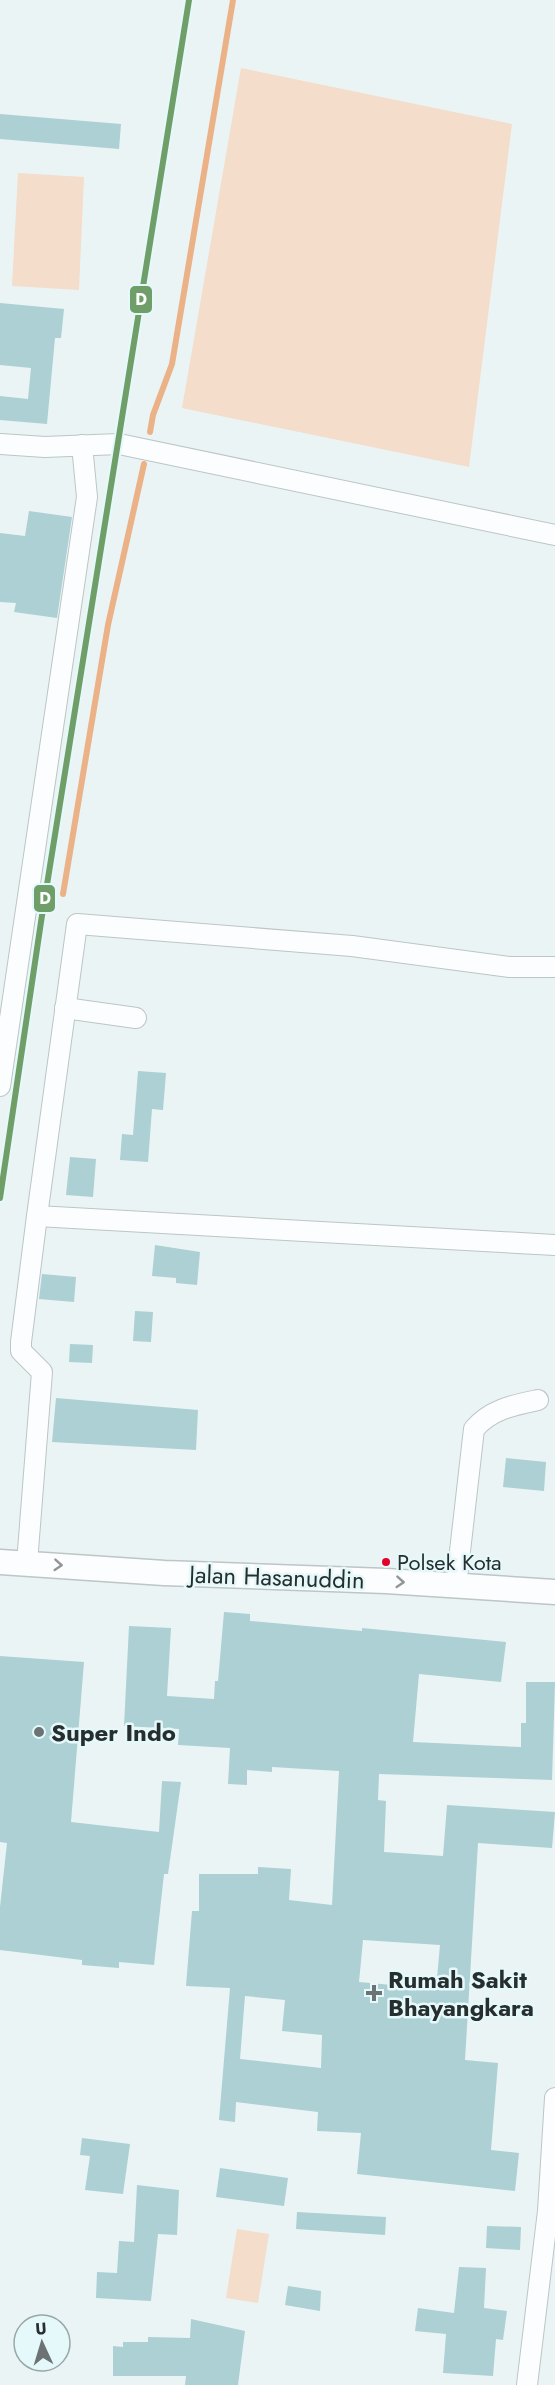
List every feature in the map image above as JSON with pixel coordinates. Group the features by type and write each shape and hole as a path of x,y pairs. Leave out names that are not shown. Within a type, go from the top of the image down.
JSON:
{"main road":[{"name":"Jalan Hasanuddin","path":"0,1562 164,1573 456,1586 555,1593"}],"street":[{"path":"0,444 119,444 555,535"},
{"path":"0,1086 87,497 82,445"},
{"path":"27,1563 42,1372 21,1351 21,1342 77,924 352,946 510,967 555,967"},
{"path":"65,1008 136,1018"},
{"path":"37,1215 555,1245"},
{"path":"456,1586 474,1429 481,1421 500,1410 538,1400"},
{"path":"527,2385 548,2211 555,2098"}],"shaded area":[{"path":"241,68 512,124 469,467 182,408"},
{"path":"18,173 84,177 79,290 12,286"},
{"path":"237,2229 269,2234 258,2303 226,2298"}],"building":[{"path":"0,114 121,124 119,149 0,139"},
{"path":"0,303 64,309 61,338 55,338 47,424 0,420 0,396 28,399 31,368 0,365"},
{"path":"29,511 72,517 57,618 14,612 16,603 0,602 0,533 25,536"},
{"path":"138,1071 166,1073 163,1110 152,1109 148,1162 120,1160 122,1134 133,1135"},
{"path":"70,1157 96,1159 93,1197 66,1195"},
{"path":"155,1245 200,1252 197,1285 176,1283 176,1278 152,1276"},
{"path":"42,1274 76,1277 74,1302 39,1299"},
{"path":"135,1311 153,1312 151,1342 133,1341"},
{"path":"70,1344 93,1345 92,1363 69,1362"},
{"path":"56,1398 198,1410 196,1450 52,1442"},
{"path":"506,1458 546,1462 544,1491 503,1487"},
{"path":"224,1612 250,1614 250,1621 362,1631 362,1628 506,1642 501,1682 419,1674 413,1742 521,1747 521,1723 526,1723 526,1682 555,1682 552,1780 379,1774 378,1800 386,1801 384,1852 443,1856 447,1805 555,1812 552,1848 478,1843 465,2060 498,2063 491,2150 519,2153 515,2191 357,2174 361,2133 317,2131 318,2112 236,2102 235,2122 219,2120 230,1988 186,1986 192,1911 199,1911 199,1874 258,1874 258,1867 291,1869 289,1900 332,1905 339,1771 272,1767 272,1772 247,1770 247,1785 228,1784 230,1748 178,1745 179,1729 124,1726 129,1626 171,1628 167,1696 214,1699 215,1681 218,1681","holes":["363,1940 440,1945 436,1989 359,1982","245,1996 285,2000 282,2031 322,2035 321,2068 240,2059"]},
{"path":"0,1656 84,1662 71,1822 159,1832 162,1781 181,1782 168,1874 164,1874 154,1965 119,1962 119,1968 82,1965 82,1960 0,1950 0,1907 7,1843 0,1842"},
{"path":"82,2138 130,2144 123,2194 85,2190 90,2156 80,2155"},
{"path":"220,2168 288,2178 284,2206 216,2197"},
{"path":"137,2185 179,2190 177,2235 158,2234 151,2301 96,2298 97,2272 117,2273 119,2241 134,2242"},
{"path":"297,2212 386,2217 385,2235 296,2229"},
{"path":"487,2226 521,2227 520,2250 486,2248"},
{"path":"459,2267 486,2268 484,2308 507,2311 503,2340 496,2339 493,2376 443,2373 446,2334 415,2331 418,2308 454,2313"},
{"path":"288,2286 321,2291 320,2311 285,2305"},
{"path":"191,2319 245,2331 238,2385 185,2385 186,2376 113,2376 113,2346 123,2347 123,2342 148,2342 148,2337 190,2338"}],"waterway":[{"path":"150,432 153,415 172,364 233,0"},
{"path":"63,894 108,625 144,464"}],"transit line":[{"name":"D","path":"0,1198 41,922 189,0"}],"place":[{"name":"Polsek Kota","path":"386,1562"},
{"name":"Super Indo","path":"39,1732"},
{"name":"Rumah Sakit Bhayangkara","path":"374,1993"}]}
